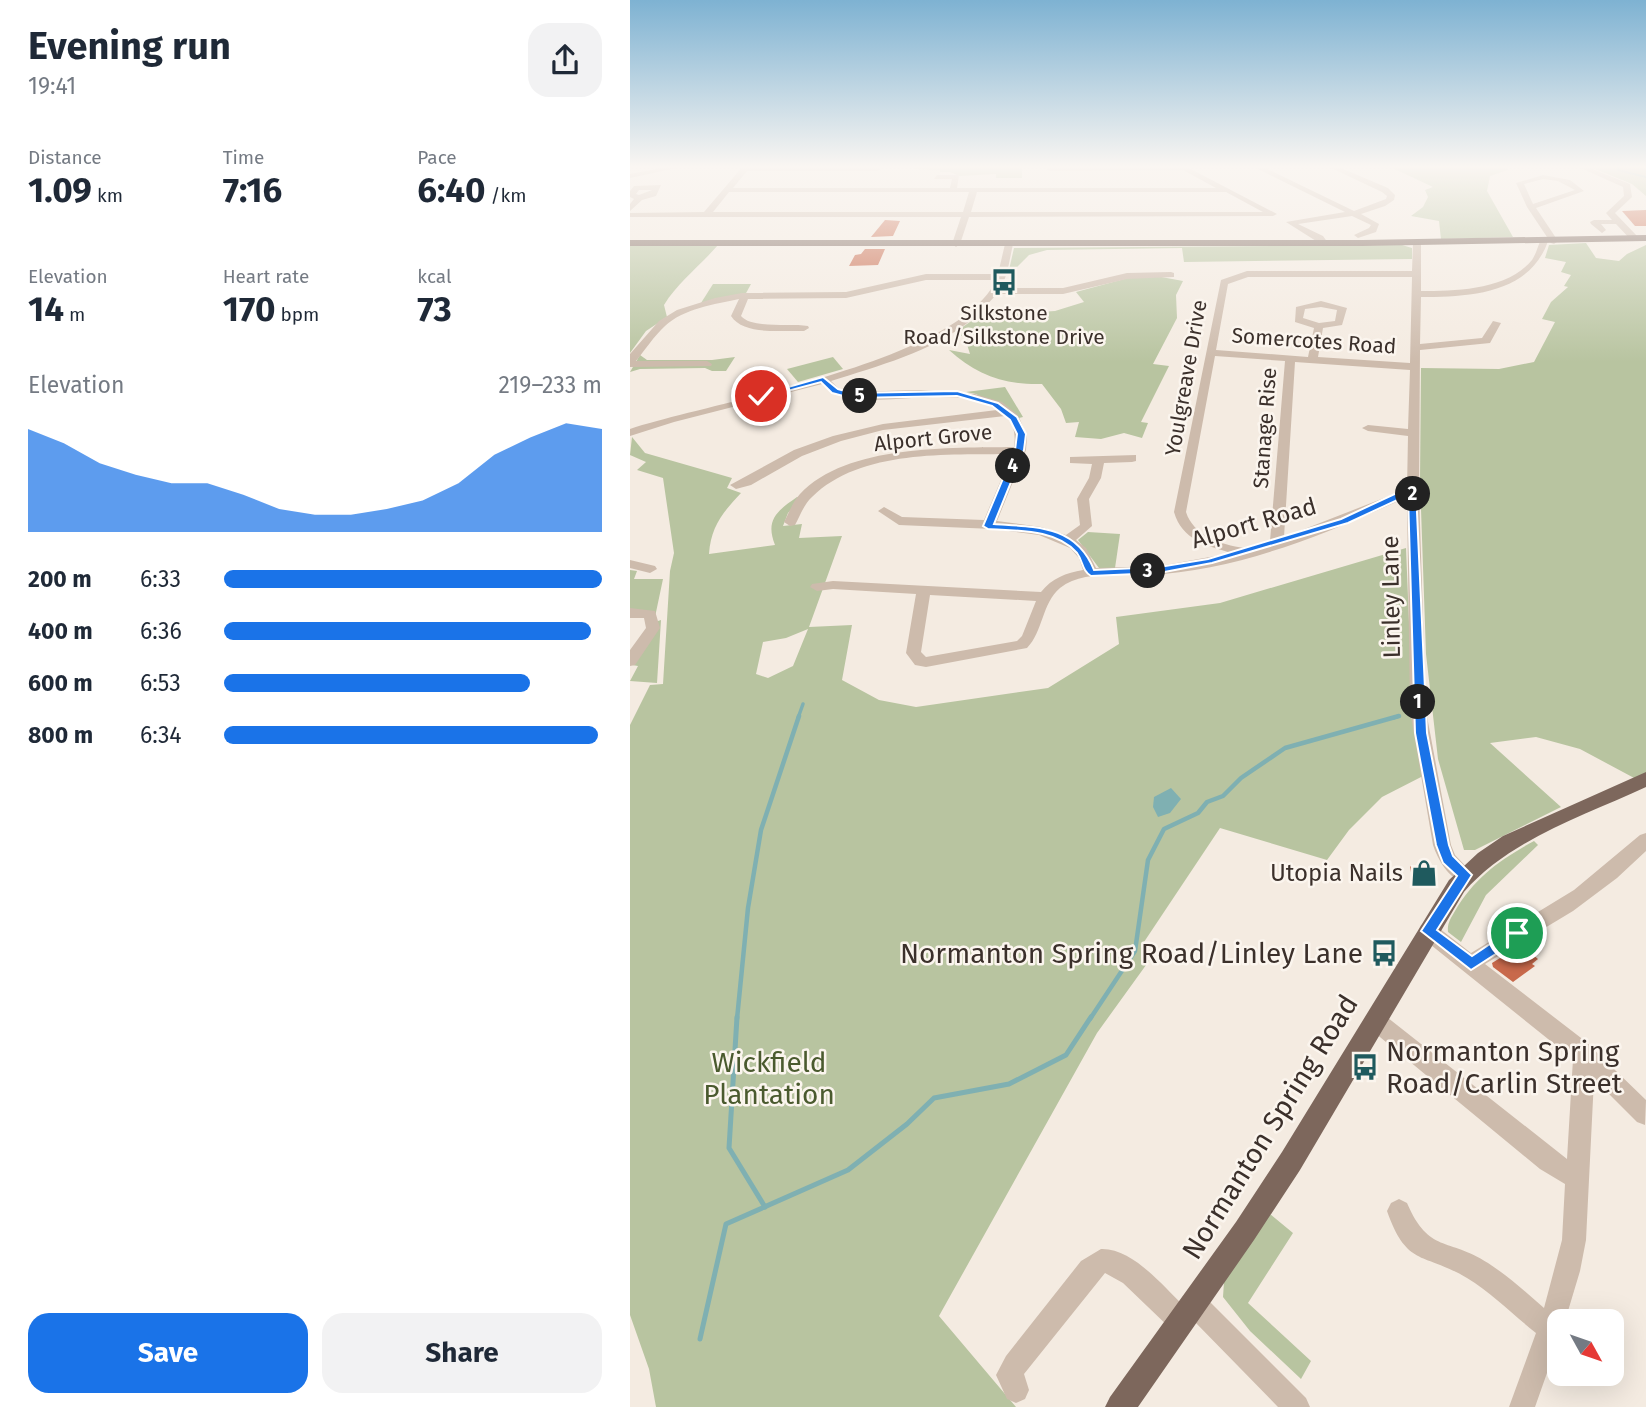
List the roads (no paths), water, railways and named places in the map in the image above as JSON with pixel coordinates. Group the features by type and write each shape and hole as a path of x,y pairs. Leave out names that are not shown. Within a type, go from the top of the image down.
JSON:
{"main road":[{"path":"630,243 1417,243 1641,239"},
{"name":"Normanton Spring Road","path":"1130,1403 1188,1312 1285,1171 1428,931 1465,875 1484,858 1510,842 1646,779"}],"street":[{"path":"956,244 961,231"},
{"path":"1306,231 1322,239 1324,243"},
{"path":"1358,235 1371,231"},
{"path":"1416,294 1454,292 1511,281 1540,259 1549,241 1544,231"},
{"name":"Linley Lane","path":"1417,243 1413,492 1421,733 1442,845 1447,859 1465,875"},
{"path":"630,433 879,362 940,335 968,317 994,291 1001,277 1009,244"},
{"name":"Youlgreave Drive","path":"1242,552 1195,535 1181,519 1223,284 1232,277 1255,274 1416,274"},
{"path":"994,291 1063,291 1126,276 1171,275"},
{"path":"630,362 652,332 670,317 701,304 745,296 838,295 915,278 1001,277"},
{"path":"745,296 736,316 740,322 752,326 804,328"},
{"path":"1414,348 1482,342 1491,336 1496,323"},
{"path":"1312,360 1319,326"},
{"name":"Somercotes Road","path":"1211,353 1415,367"},
{"name":"Stanage Rise","path":"1277,542 1290,358"},
{"path":"630,362 707,364"},
{"path":"823,379 835,391 851,395 957,393 986,400 1007,412 1022,434 1020,450 988,526"},
{"path":"736,485 747,482 798,453 837,438 883,427 1007,412"},
{"path":"1368,428 1414,433"},
{"name":"Alport Grove","path":"790,522 807,495 827,480 859,466 896,457 1020,450"},
{"path":"1074,460 1098,462 1113,457 1132,458"},
{"path":"1066,540 1087,526 1089,521 1083,499 1096,478 1098,462"},
{"name":"Alport Road","path":"1045,597 1048,590 1061,581 1091,573 1159,570 1242,552 1345,521 1405,493 1413,492"},
{"path":"884,511 899,521 1039,530 1066,540 1083,553 1091,573"},
{"path":"630,564 650,569"},
{"path":"817,587 833,585 925,590 1045,597 1029,638 1022,645 926,662 920,661 913,653 925,590"},
{"path":"630,613 650,614 653,628 630,661"},
{"path":"1471,964 1517,933 1544,920 1633,853 1646,840"},
{"path":"1428,931 1578,1048 1645,1114"},
{"path":"1376,1021 1548,1161 1577,1178"},
{"path":"1555,1309 1574,1240 1584,1056"},
{"path":"1399,1211 1411,1236 1426,1250 1473,1267 1500,1285 1547,1326"},
{"path":"1016,1390 1009,1375 1015,1365 1090,1270 1102,1261 1112,1261 1188,1312 1297,1407"},
{"path":"1522,1407 1547,1337"}],"water":[{"path":"1171,788 1181,799 1170,813 1158,817 1153,807 1154,797"}],"waterway":[{"path":"798,718 803,704"},
{"path":"737,1019 748,908 761,830 799,716"},
{"path":"1090,1019 1135,951 1148,860 1164,829 1198,813 1207,802 1223,796 1241,778 1285,748 1399,716 1393,718"},
{"path":"737,1017 729,1148 765,1207"},
{"path":"765,1207 848,1170 907,1124 934,1098 1009,1084 1066,1055 1091,1017"},
{"path":"700,1339 726,1224 765,1207"}],"place":[{"name":"Silkstone Road/Silkstone Drive","path":"1004,282"},
{"name":"Utopia Nails","path":"1424,873"},
{"name":"Normanton Spring Road/Linley Lane","path":"1384,953"},
{"name":"Normanton Spring Road/Carlin Street","path":"1365,1067"}],"park label":[{"name":"Wickfield Plantation","path":"769,1078"}]}
